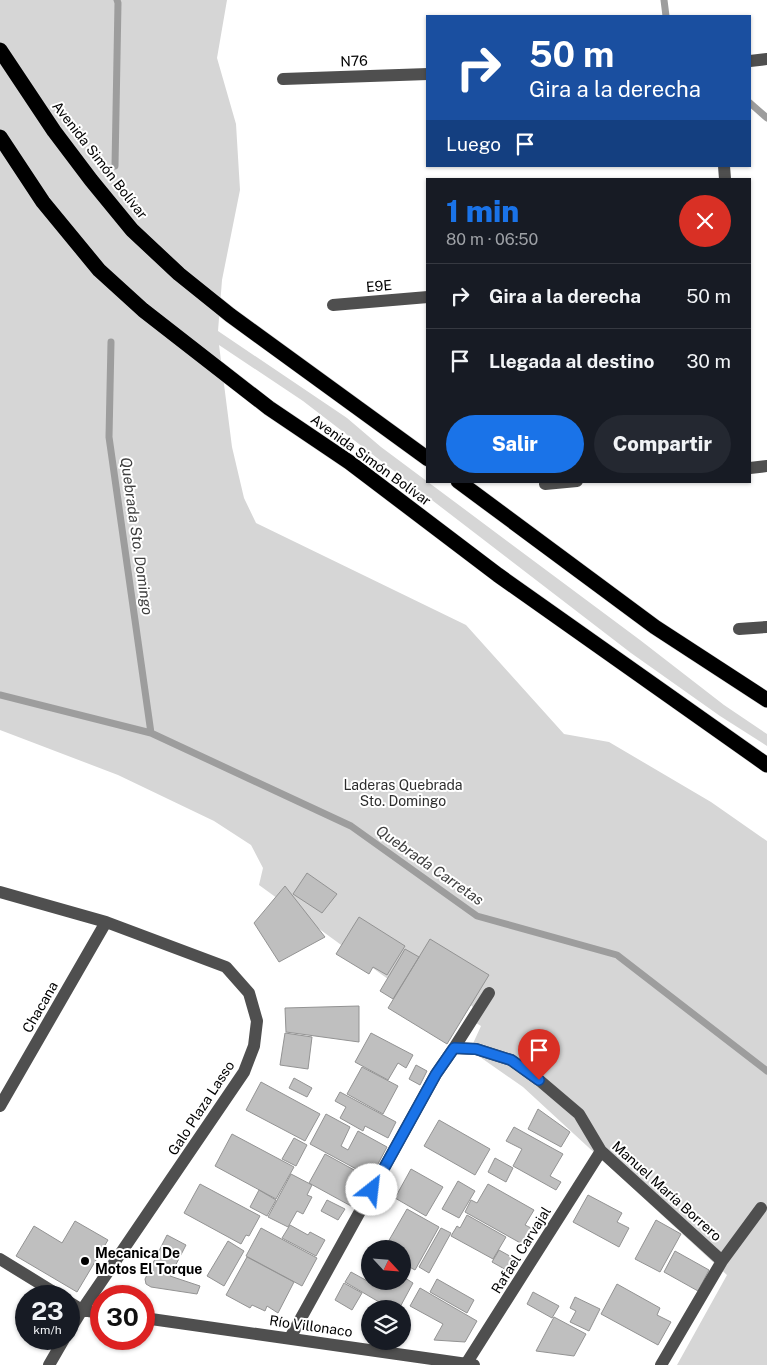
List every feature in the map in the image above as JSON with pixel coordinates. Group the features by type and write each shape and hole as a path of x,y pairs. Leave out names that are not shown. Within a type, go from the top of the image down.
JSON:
{"highway":[{"name":"Avenida Simón Bolívar","path":"0,50 54,131 132,230 179,274 230,315 426,458"},
{"name":"Avenida Simón Bolívar","path":"0,136 43,202 99,270 143,310 269,408 349,462 498,575 767,765"},
{"path":"461,483 655,626 767,700"}],"street":[{"path":"751,61 767,59"},
{"name":"N76","path":"282,79 426,74"},
{"name":"E9E","path":"333,305 426,297"},
{"path":"751,468 767,466"},
{"path":"544,484 555,483"},
{"path":"739,629 767,627"},
{"name":"Galo Plaza Lasso","path":"0,892 106,922 226,966 249,993 258,1021 254,1046 244,1072 80,1313"},
{"name":"Chacana","path":"0,1106 106,922"},
{"path":"290,1338 436,1074 489,993"},
{"name":"Manuel María Borrero","path":"454,1048 476,1049 511,1060 539,1080 579,1114 601,1151 722,1261"},
{"name":"Rafael Carvajal","path":"470,1364 601,1151"},
{"path":"661,1365 722,1261 761,1208"},
{"path":"0,1259 42,1285"},
{"path":"82,1310 90,1311"},
{"name":"Río Villonaco","path":"155,1320 470,1364"},
{"path":"49,1365 58,1350"}],"green space":[{"name":"Laderas Quebrada Sto. Domingo","path":"0,0 227,0 217,58 236,124 240,190 222,280 218,331 347,418 381,447 426,481 426,483 429,483 724,705 767,734 767,746 720,716 631,653 303,401 219,345 232,447 244,498 256,523 466,625 564,734 609,742 711,802 767,841 767,1365 677,1365 727,1275 523,1087 470,1050 481,1026 468,1018 473,1007 412,960 392,982 259,885 263,868 251,845 214,821 118,775 0,730"}],"building":[{"path":"307,873 337,894 322,913 293,894"},
{"path":"285,886 325,937 279,962 254,923"},
{"path":"359,917 405,946 387,975 373,967 369,974 336,954"},
{"path":"430,939 489,975 447,1044 388,1008"},
{"path":"405,949 419,957 393,999 380,991"},
{"path":"359,1006 359,1042 286,1032 285,1008"},
{"path":"285,1033 312,1037 308,1069 280,1065"},
{"path":"371,1033 413,1055 406,1068 398,1063 388,1080 355,1062"},
{"path":"416,1065 427,1071 420,1085 409,1079"},
{"path":"362,1067 398,1086 383,1114 347,1094"},
{"path":"294,1078 312,1088 307,1097 289,1088"},
{"path":"261,1082 320,1114 305,1141 246,1110"},
{"path":"340,1092 396,1122 388,1138 365,1126 363,1131 340,1118 346,1107 335,1101"},
{"path":"538,1109 570,1132 561,1147 528,1129"},
{"path":"326,1114 350,1127 341,1146 348,1150 358,1131 387,1147 371,1177 310,1144"},
{"path":"439,1120 490,1149 475,1175 424,1146"},
{"path":"514,1127 563,1154 550,1176 561,1182 556,1190 513,1166 522,1149 506,1141"},
{"path":"232,1134 294,1167 276,1199 215,1166"},
{"path":"294,1138 307,1145 296,1166 282,1159"},
{"path":"325,1154 367,1177 351,1206 309,1183"},
{"path":"495,1158 513,1168 506,1182 488,1172"},
{"path":"411,1169 443,1187 426,1216 395,1198"},
{"path":"291,1174 312,1185 307,1195 312,1197 303,1214 297,1211 288,1227 268,1217"},
{"path":"458,1181 475,1191 459,1218 442,1209"},
{"path":"200,1184 260,1216 249,1236 246,1235 241,1244 184,1213"},
{"path":"488,1184 534,1210 525,1225 533,1229 524,1245 465,1212 471,1200 477,1203"},
{"path":"259,1190 276,1200 267,1216 250,1207"},
{"path":"588,1195 622,1213 617,1222 629,1228 619,1247 573,1222"},
{"path":"327,1200 345,1209 338,1220 321,1211"},
{"path":"407,1209 439,1227 415,1270 411,1268 411,1240 389,1240"},
{"path":"467,1215 506,1237 493,1259 451,1236 457,1226 460,1228"},
{"path":"656,1220 681,1234 660,1272 635,1259"},
{"path":"75,1221 108,1240 80,1287 80,1285 65,1285 16,1256 34,1226 62,1243"},
{"path":"290,1225 308,1235 310,1232 325,1240 316,1256 282,1238"},
{"path":"261,1228 317,1258 302,1286 246,1256"},
{"path":"441,1228 451,1233 429,1273 419,1267"},
{"path":"167,1235 186,1245 170,1276 200,1286 197,1294 155,1288 155,1285 146,1284 145,1279"},
{"path":"228,1241 244,1251 224,1286 207,1276"},
{"path":"499,1250 515,1259 508,1271 492,1262"},
{"path":"675,1251 709,1270 698,1291 664,1272"},
{"path":"247,1257 294,1282 278,1313 267,1306 265,1311 252,1305 250,1308 226,1295"},
{"path":"351,1272 361,1278 361,1290 409,1290 404,1300 376,1300 345,1282"},
{"path":"437,1279 474,1300 467,1313 430,1292"},
{"path":"344,1283 362,1293 352,1310 335,1300"},
{"path":"617,1284 660,1308 657,1315 671,1322 658,1345 601,1314"},
{"path":"420,1288 477,1321 465,1342 434,1340 443,1324 411,1307"},
{"path":"533,1292 559,1306 552,1318 527,1304"},
{"path":"575,1297 600,1309 589,1331 570,1322 576,1311 570,1308"},
{"path":"554,1317 586,1334 574,1356 536,1351"}],"waterway":[{"name":"Quebrada Sto. Domingo","path":"115,166 117,0"},
{"path":"664,0 666,15"},
{"path":"751,104 767,118"},
{"name":"Quebrada Sto. Domingo","path":"111,342 109,437 151,733"},
{"name":"Quebrada Carretas","path":"0,695 151,733 351,826 477,916 617,955 767,1071"}],"place":[{"name":"Mecanica De Motos El Torque","path":"85,1261"}],"route":[{"path":"372,1190 436,1074 454,1048 476,1049 511,1060 539,1080"}]}
